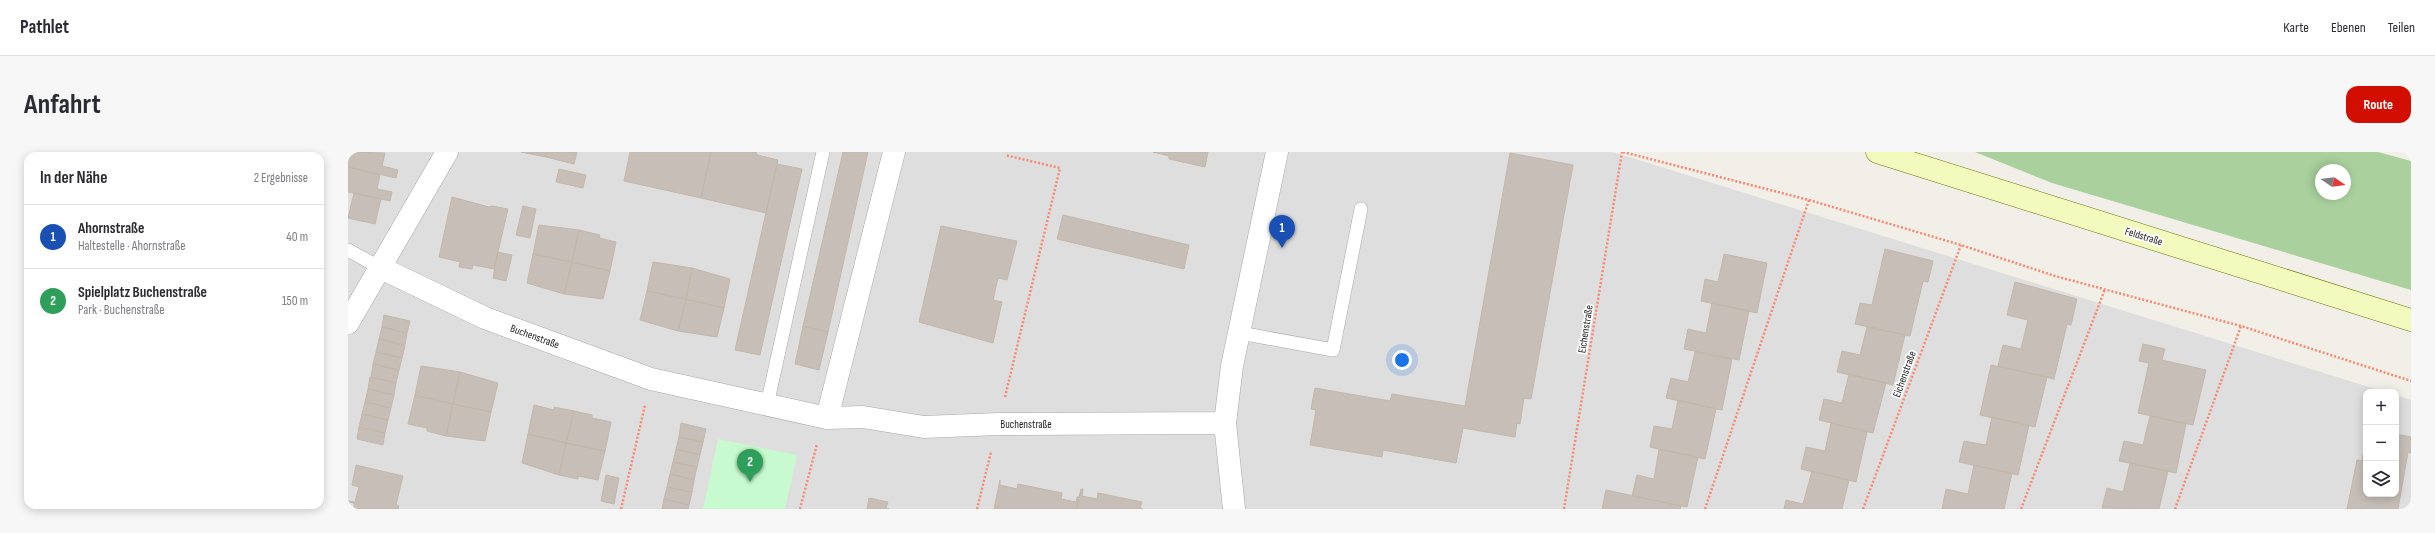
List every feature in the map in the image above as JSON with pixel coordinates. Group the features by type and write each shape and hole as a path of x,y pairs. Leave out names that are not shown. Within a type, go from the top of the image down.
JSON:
{"main road":[{"name":"Feldstraße","path":"1883,153 2411,320"}],"street":[{"path":"348,323 379,267 447,152"},
{"path":"828,418 894,152"},
{"path":"1234,509 1225,423 1232,366 1277,152"},
{"name":"Buchenstraße","path":"379,267 485,318 651,379 828,418 863,417 924,427 998,424 1225,423"}],"lane":[{"path":"767,405 823,152"},
{"path":"1240,333 1333,350 1362,209"},
{"path":"348,250 379,267"}],"path":[{"path":"1623,152 1809,200 1961,245 2055,276 2241,326 2411,381"},
{"name":"Eichenstraße","path":"1564,509 1623,152"},
{"path":"977,509 1060,168 1006,155"},
{"path":"1705,509 1809,200"},
{"name":"Eichenstraße","path":"1863,509 1961,245"},
{"path":"2020,509 2105,289"},
{"path":"2175,509 2241,326"},
{"path":"621,509 651,379"},
{"path":"800,509 814,451 828,418"}],"shaded area":[{"path":"348,152 1613,152 2375,389 2363,389 2363,497 2399,497 2399,396 2411,400 2411,509 348,509"}],"green space":[{"path":"1975,152 2378,152 2411,161 2411,290 2052,183"},
{"path":"718,439 797,455 785,509 703,509"}],"building":[{"path":"348,152 385,153 382,166 398,170 396,178 348,167"},
{"path":"521,152 547,152 546,157"},
{"path":"547,152 577,152 574,164 546,157"},
{"path":"630,152 711,152 701,198 624,181"},
{"path":"711,152 754,152 757,153 757,155 778,160 766,213 701,198"},
{"path":"843,152 868,152 828,332 803,326"},
{"path":"1153,152 1208,152 1205,167 1169,159 1169,156"},
{"path":"1510,153 1573,165 1531,399 1524,398 1520,424 1517,423 1515,437 1463,428 1456,463 1383,450 1382,457 1310,445 1316,410 1311,409 1315,388 1390,401 1392,394 1465,406"},
{"path":"777,164 802,169 760,355 735,350"},
{"path":"348,167 380,175 377,189 392,192 390,201 348,192"},
{"path":"559,169 586,175 583,188 556,182"},
{"path":"354,193 381,199 375,224 348,218"},
{"path":"452,197 489,207 492,206 508,209 494,269 473,265 472,269 459,267 460,262 439,257"},
{"path":"523,206 536,209 530,238 516,235"},
{"path":"1063,215 1189,245 1184,269 1057,239"},
{"path":"539,225 579,230 572,262 533,254"},
{"path":"941,226 1017,241 1007,280 998,278 993,300 1002,302 993,343 919,322"},
{"path":"579,230 600,235 599,238 616,242 610,271 572,262"},
{"path":"1885,249 1933,261 1928,282 1923,281 1910,336 1855,324 1860,303 1872,305"},
{"path":"498,252 512,255 506,281 493,278"},
{"path":"533,254 572,262 564,294 527,283"},
{"path":"1724,254 1767,263 1757,313 1701,301 1705,279 1718,282"},
{"path":"572,262 610,271 603,299 564,294"},
{"path":"653,262 692,268 686,299 647,291"},
{"path":"692,268 730,279 724,308 686,299"},
{"path":"2015,282 2077,299 2071,325 2067,324 2054,379 1998,366 2003,345 2021,349 2028,320 2007,315"},
{"path":"647,291 686,299 678,331 640,320"},
{"path":"686,299 724,308 717,337 678,331"},
{"path":"1712,303 1749,311 1739,360 1684,349 1688,329 1706,333"},
{"path":"384,315 410,321 407,333 382,327"},
{"path":"803,326 828,332 819,370 795,364"},
{"path":"382,327 407,333 405,345 379,339"},
{"path":"1867,327 1905,335 1893,385 1837,372 1842,351 1860,355"},
{"path":"379,339 405,346 402,358 376,352"},
{"path":"2143,344 2165,349 2162,360 2206,370 2193,425 2138,413 2149,363 2139,361"},
{"path":"376,352 402,358 399,370 373,364"},
{"path":"1695,352 1732,359 1722,410 1666,398 1671,378 1688,382"},
{"path":"373,364 399,370 396,383 371,377"},
{"path":"1991,365 2047,377 2035,427 1980,415"},
{"path":"421,366 460,372 453,404 415,395"},
{"path":"460,372 498,383 491,412 453,404"},
{"path":"1849,374 1886,383 1873,433 1819,420 1824,399 1842,403"},
{"path":"370,377 396,383 394,395 368,389"},
{"path":"368,389 394,395 391,408 365,402"},
{"path":"415,395 453,404 446,436 427,431 427,428 408,424"},
{"path":"1678,400 1716,409 1705,459 1650,447 1654,426 1672,429"},
{"path":"365,402 391,408 388,420 362,414"},
{"path":"453,404 491,412 485,441 446,436"},
{"path":"534,405 554,410 554,407 574,411 566,443 528,434"},
{"path":"574,411 592,415 592,418 611,422 605,451 566,443"},
{"path":"362,414 388,420 385,433 359,427"},
{"path":"2150,416 2186,424 2176,473 2119,461 2124,441 2143,445"},
{"path":"1992,417 2029,425 2018,475 1959,462 1964,441 1986,445"},
{"path":"681,423 706,429 703,442 679,437"},
{"path":"1831,423 1867,432 1856,482 1801,469 1806,447 1825,451"},
{"path":"359,427 385,433 383,445 357,439"},
{"path":"528,434 566,443 559,475 522,463"},
{"path":"2399,435 2411,437 2411,453 2408,452 2398,509 2347,509 2357,460 2362,461 2363,456 2363,497 2399,497"},
{"path":"679,437 703,442 700,455 676,449"},
{"path":"566,443 605,451 598,480 578,476 578,479 559,475"},
{"path":"676,449 700,455 697,467 673,462"},
{"path":"1659,449 1698,457 1687,507 1632,496 1637,475 1654,479"},
{"path":"673,462 697,467 694,480 670,474"},
{"path":"2130,463 2168,471 2159,509 2102,508 2107,488 2123,492"},
{"path":"356,465 403,476 396,505 399,506 398,509 353,509 355,504 348,501 355,502 359,487 352,485"},
{"path":"1974,465 2012,473 2004,509 1942,509 1946,489 1968,494"},
{"path":"1812,471 1849,480 1842,509 1784,509 1786,500 1803,504"},
{"path":"670,474 694,480 692,492 667,487"},
{"path":"606,475 619,478 614,504 601,501"},
{"path":"1000,480 1000,485 1017,489 1018,484 1062,493 1061,499 1076,502 1077,497 1079,497 1076,509 994,509"},
{"path":"667,487 692,492 689,505 664,499"},
{"path":"1081,489 1083,489 1082,496 1097,499 1098,493 1142,502 1140,508 1143,509 1076,509"},
{"path":"1606,490 1681,506 1680,509 1602,509"},
{"path":"869,498 888,502 886,508 889,509 867,509"},
{"path":"664,499 689,505 688,509 662,509"}],"place":[{"name":"Ahornstraße","path":"1282,248"},
{"name":"Spielplatz Buchenstraße","path":"750,482"}]}
